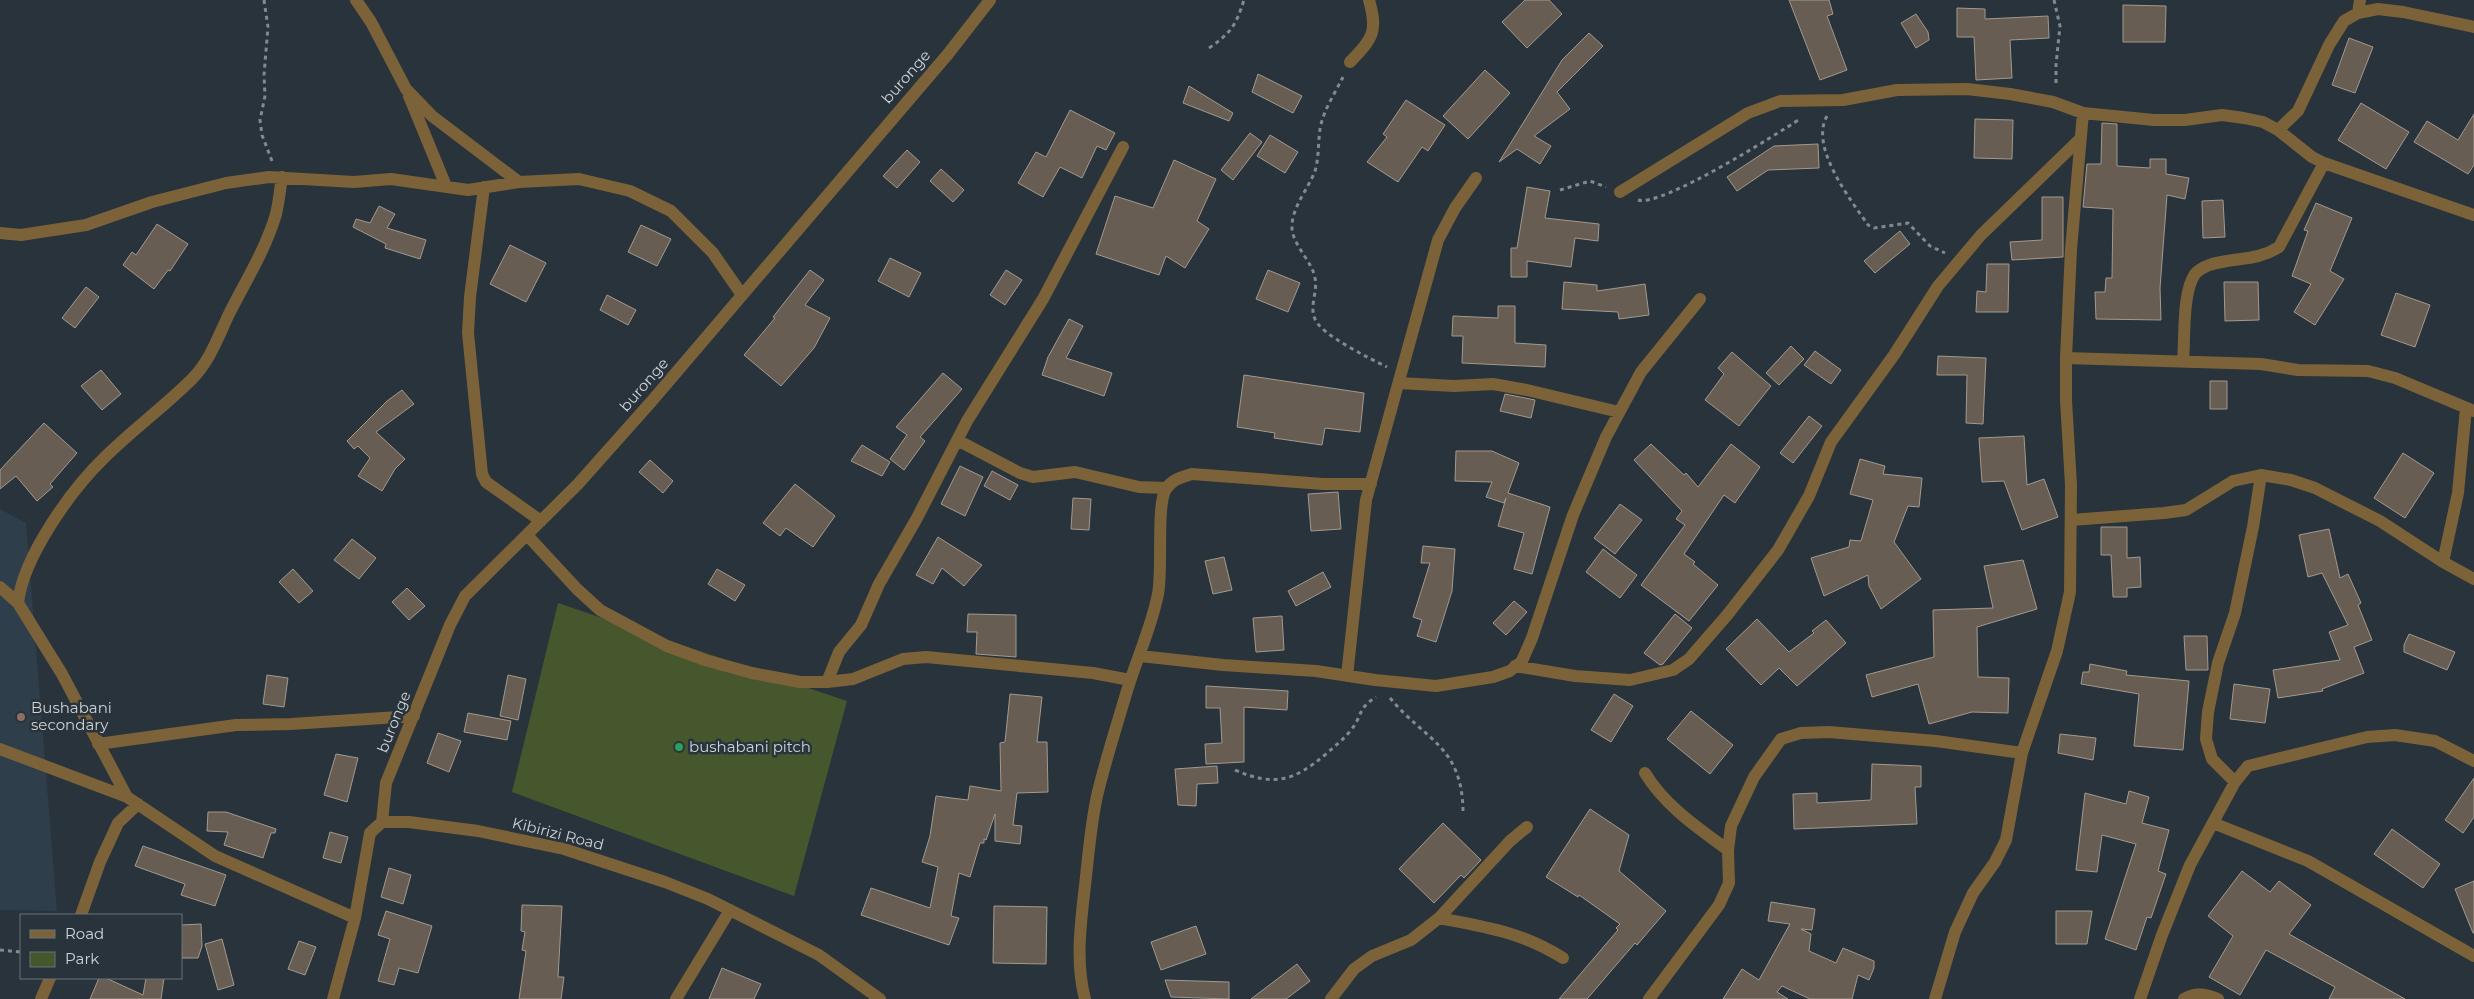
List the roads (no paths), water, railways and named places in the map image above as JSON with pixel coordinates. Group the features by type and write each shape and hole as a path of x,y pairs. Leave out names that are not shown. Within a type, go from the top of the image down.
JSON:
{"street":[{"path":"356,0 371,22 406,89 446,186"},
{"name":"buronge","path":"382,822 386,783 450,625 465,596 578,484 651,402 948,54 990,0"},
{"path":"1350,62 1369,42 1375,27 1369,0"},
{"path":"2358,13 2360,0"},
{"path":"2278,130 2298,111 2329,45 2344,21 2358,13 2378,9 2403,12 2474,27"},
{"path":"406,89 432,116 519,182"},
{"path":"1620,192 1748,113 1780,101 1843,100 1897,90 1967,90 2010,94 2056,104 2083,113 2162,120 2229,116 2263,122 2278,130 2312,157 2324,163 2474,215"},
{"path":"1935,999 1955,932 1973,893 1995,862 2006,840 2022,754 2061,634 2070,592 2071,520 2066,358 2071,249 2083,113"},
{"path":"1515,666 1575,676 1630,680 1672,670 1689,659 1728,614 1778,550 1809,496 1831,442 1894,355 1938,286 1981,235 2081,138"},
{"path":"827,682 839,652 861,625 879,584 917,518 957,440 1043,299 1123,147"},
{"path":"2183,362 2187,302 2190,285 2196,273 2208,265 2251,259 2268,254 2279,247 2324,163"},
{"path":"0,233 21,235 86,225 152,202 226,183 269,176 354,182 391,179 468,190 519,182 579,179 630,190 671,211 713,253 742,295"},
{"path":"18,602 29,563 46,532 81,482 103,458 192,379 209,358 256,264 272,223 282,177"},
{"path":"1346,676 1366,500 1438,240 1455,208 1476,178"},
{"path":"484,187 470,296 468,333 482,474 491,486 541,521"},
{"path":"1140,656 1436,686 1493,677 1515,666 1522,661 1532,638 1573,515 1606,437 1641,372 1700,299"},
{"path":"2066,358 2261,364 2298,370 2368,371 2394,378 2470,410 2458,493 2443,562"},
{"path":"1400,378 1454,386 1493,384 1527,390 1619,412"},
{"path":"957,440 1013,470 1033,477 1075,472 1138,487 1166,488"},
{"path":"1085,999 1080,979 1080,926 1097,798 1130,680 1140,656 1159,592 1162,570 1162,512 1166,488 1176,479 1192,474 1323,484 1371,484"},
{"path":"2071,520 2186,510 2233,482 2261,475 2291,480 2315,488 2380,521 2443,562 2474,578"},
{"path":"2235,782 2212,759 2206,739 2208,712 2218,663 2235,613 2253,527 2261,475"},
{"path":"527,535 600,610 667,646 752,673 800,682 827,682 853,679 903,659 926,657 1093,673 1130,680"},
{"path":"0,587 18,602 62,674 98,744 132,801"},
{"path":"98,744 236,725 291,724 414,716"},
{"path":"1649,999 1719,905 1729,883 1728,850 1731,826 1739,805 1754,777 1781,739 1801,733 1829,732 1936,741 2022,754"},
{"path":"2140,999 2162,934 2190,865 2235,782 2248,766 2367,737 2394,735 2435,741 2474,761"},
{"path":"0,750 132,801 215,856 354,918"},
{"path":"1645,774 1650,783 1679,812 1728,850"},
{"path":"81,914 100,862 118,823 132,801"},
{"path":"333,999 354,918 370,833 382,822"},
{"name":"Kibirizi Road","path":"382,822 409,822 478,831 564,849 665,882 730,910 819,954 875,997"},
{"path":"2213,823 2308,861 2474,956"},
{"path":"1331,999 1354,969 1372,956 1411,940 1440,918 1510,841 1527,827"},
{"path":"676,999 730,910"},
{"path":"1440,918 1521,935 1542,944 1563,958"},
{"path":"42,999 50,979"},
{"path":"2184,999 2197,994 2207,994 2218,999"}],"place":[{"name":"Bushabani secondary","path":"21,717"},
{"name":"bushabani pitch","path":"679,747"}]}
